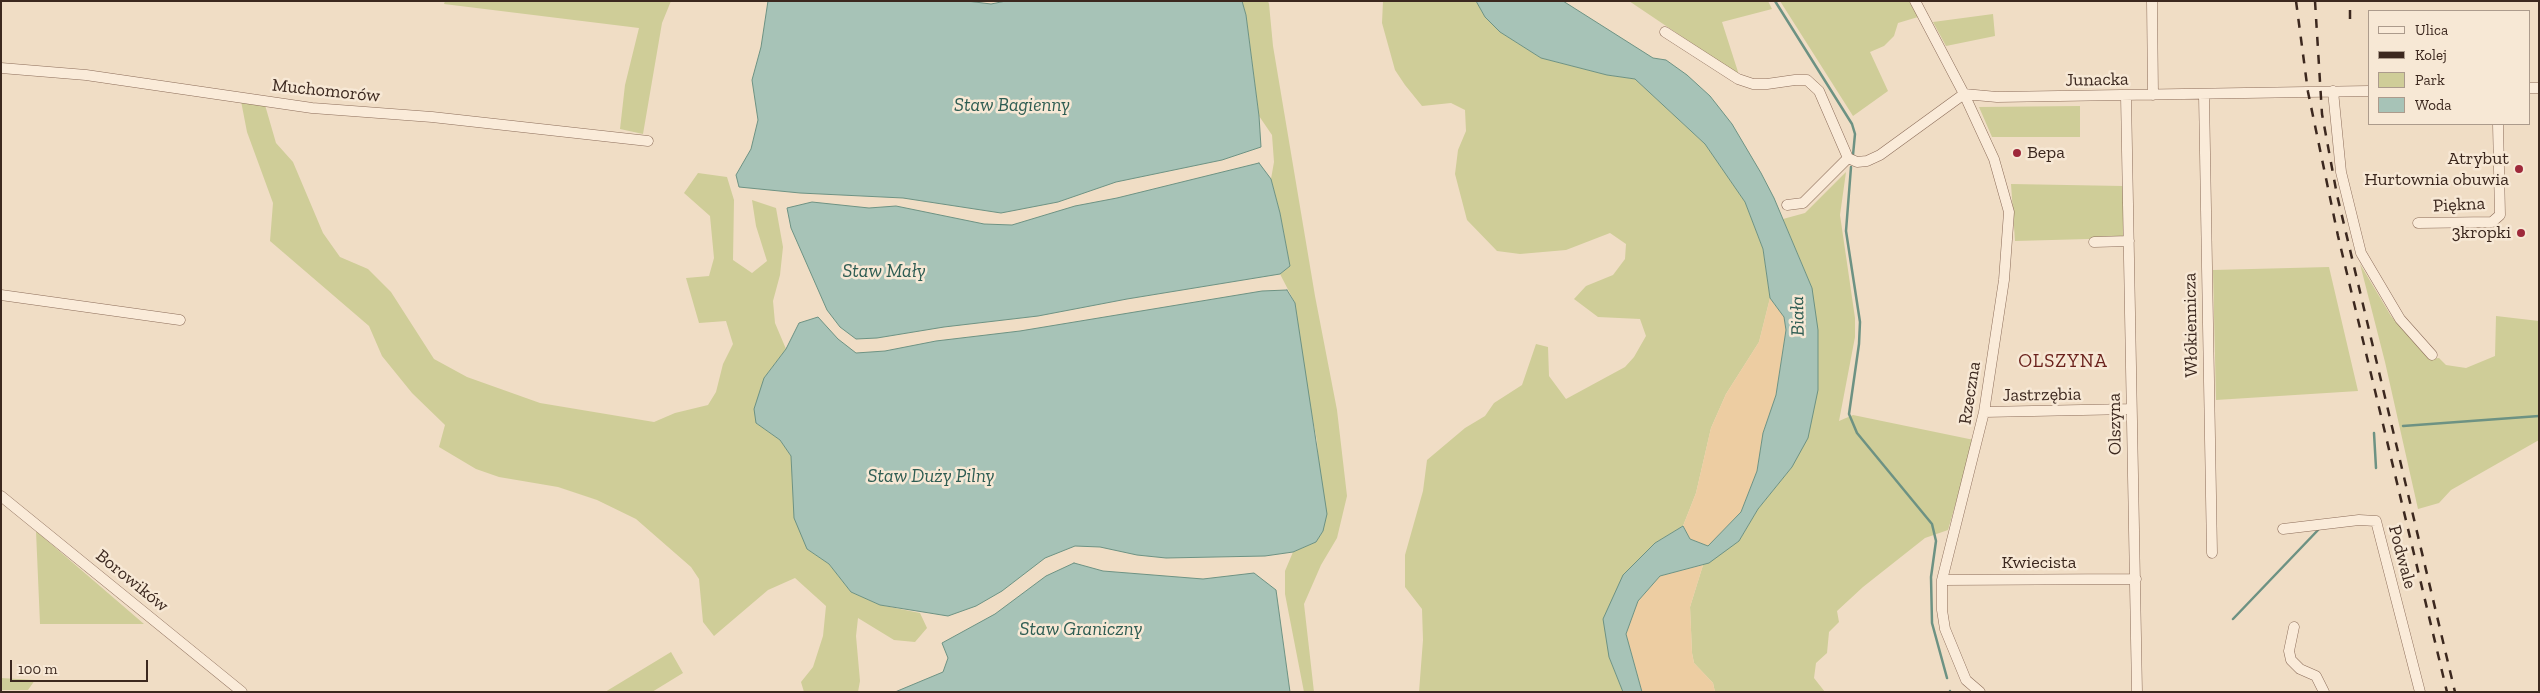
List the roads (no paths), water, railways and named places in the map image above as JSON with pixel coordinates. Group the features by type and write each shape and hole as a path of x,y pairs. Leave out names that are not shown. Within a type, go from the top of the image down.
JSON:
{"street":[{"name":"Rzeczna","path":"1915,1 1964,94 1994,159 2009,212 2004,280 1984,412 1942,580 1942,610 1945,629 1966,680 1980,692"},
{"path":"2152,1 2153,95"},
{"path":"1665,32 1738,79 1753,84 1807,80 1819,91 1848,158 1857,162 1867,162 1880,156 1964,94"},
{"name":"Muchomorów","path":"1,68 86,75 312,108 432,117 648,140"},
{"path":"2333,91 2341,172 2361,253 2400,319 2432,355"},
{"name":"Junacka","path":"1964,94 1997,97 2368,91"},
{"name":"Włókiennicza","path":"2204,95 2212,553"},
{"name":"Olszyna","path":"2126,96 2137,692"},
{"name":"Piękna","path":"2418,223 2492,222 2500,214 2498,125"},
{"path":"1787,205 1803,203 1848,158"},
{"path":"2094,242 2129,242"},
{"path":"1,295 180,320"},
{"name":"Jastrzębia","path":"1984,412 2131,409"},
{"name":"Borowików","path":"1,496 242,692"},
{"name":"Podwale","path":"2283,529 2359,520 2376,521 2420,692"},
{"name":"Kwiecista","path":"1942,580 2136,579"},
{"path":"2294,627 2289,651 2291,660 2300,669 2316,676 2324,692"}],"water":[{"name":"Staw Bagienny","path":"768,1 967,1 991,4 1006,1 1242,1 1246,15 1259,116 1261,147 1222,160 1116,182 1058,202 1001,213 903,198 800,193 739,187 736,175 751,149 758,120 752,80 761,47"},
{"name":"Biała","path":"1476,1 1563,1 1653,58 1666,60 1687,75 1710,96 1732,124 1761,173 1774,198 1812,288 1818,330 1818,390 1808,438 1792,467 1758,509 1739,541 1709,563 1660,576 1638,601 1626,634 1642,692 1623,692 1609,657 1603,619 1623,575 1655,543 1683,526 1690,539 1708,546 1741,512 1757,471 1763,433 1776,395 1786,330 1784,317 1770,298 1763,249 1745,202 1705,144 1635,79 1607,75 1541,58 1500,32 1485,17"},
{"name":"Staw Mały","path":"1259,163 1271,179 1280,213 1290,266 1280,274 1127,299 1038,316 944,327 877,338 856,339 840,327 827,310 791,228 787,208 812,202 869,208 896,206 984,224 1012,225 1075,206 1117,198"},
{"name":"Staw Duży Pilny","path":"1287,290 1295,303 1327,514 1323,531 1316,542 1293,552 1265,556 1166,558 1137,555 1100,547 1075,546 1045,558 1002,591 976,606 948,616 880,605 851,592 829,564 807,549 794,518 791,456 780,440 756,423 754,409 764,378 786,349 799,323 818,317 838,339 856,353 885,351 936,341 1020,331 1262,291"},
{"name":"Staw Graniczny","path":"1074,563 1103,571 1203,579 1254,573 1276,590 1290,692 895,692 943,672 948,658 942,643 995,614 1046,576"}],"waterway":[{"path":"1775,1 1852,124 1855,134 1853,155"},
{"path":"1851,167 1846,231 1860,322 1859,344 1849,414 1857,433 1932,524 1936,541 1931,577 1932,623 1947,678"},
{"path":"2403,426 2539,416"},
{"path":"2374,433 2376,468"},
{"path":"2233,619 2319,529"}],"railway":[{"path":"2296,1 2308,92 2338,236 2447,692"},
{"path":"2315,1 2322,114 2337,195 2455,692"},
{"path":"2350,1 2350,19"}],"place":[{"name":"Bepa","path":"2017,153"},
{"name":"Atrybut Hurtownia obuwia","path":"2519,169"},
{"name":"3kropki","path":"2521,233"}],"district":[{"name":"OLSZYNA","path":"2063,362"}]}
